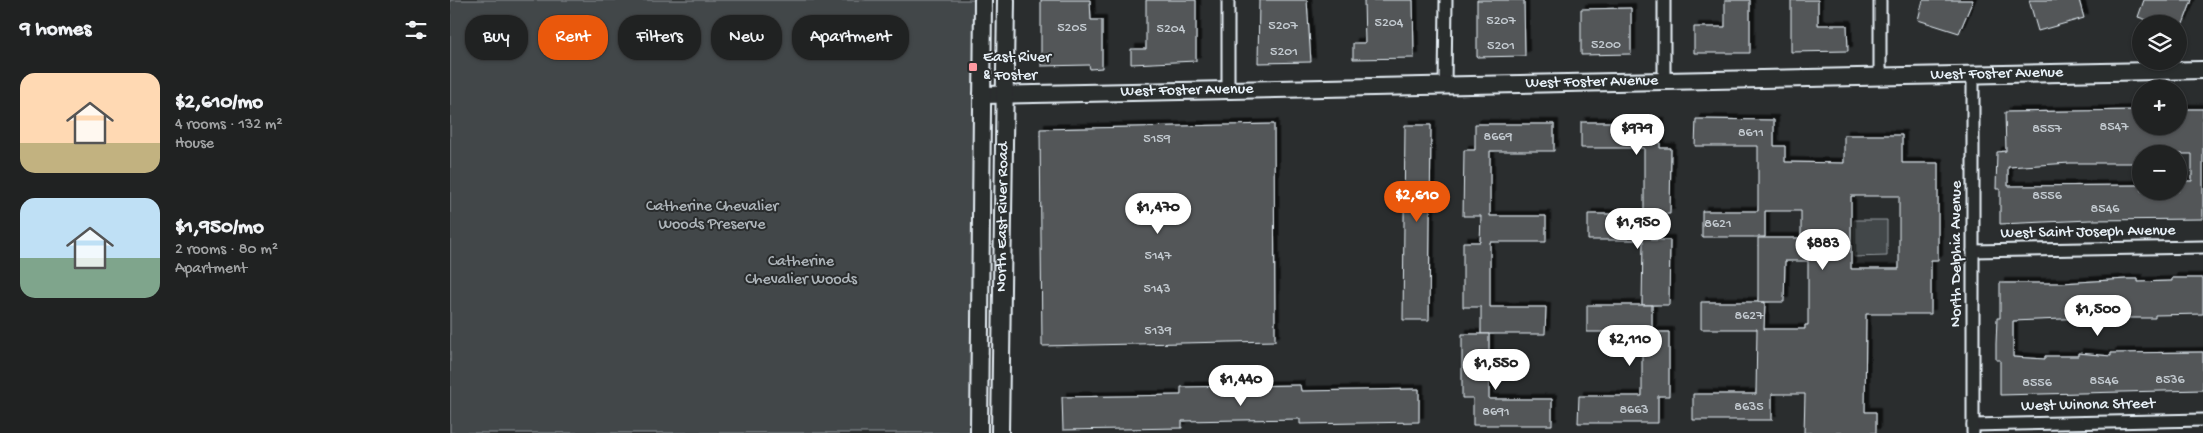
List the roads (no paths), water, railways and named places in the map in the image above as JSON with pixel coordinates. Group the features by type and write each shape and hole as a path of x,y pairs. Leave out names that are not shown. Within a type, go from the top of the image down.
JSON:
{"street":[{"name":"North East River Road","path":"980,433 982,0"},
{"name":"North East River Road","path":"1000,433 1006,0"},
{"path":"1228,0 1228,91"},
{"path":"1445,86 1446,0"},
{"path":"1664,0 1664,82"},
{"path":"1880,0 1880,77"},
{"name":"West Foster Avenue","path":"982,95 2203,70"},
{"name":"North Delphia Avenue","path":"1973,429 1974,75"},
{"name":"West Saint Joseph Avenue","path":"1974,252 2203,247"},
{"name":"West Winona Street","path":"1973,429 2203,420"}],"place":[{"name":"East River & Foster","path":"973,67"}],"park label":[{"name":"Catherine Chevalier Woods Preserve","path":"712,216"},
{"name":"Catherine Chevalier Woods","path":"801,271"}]}
